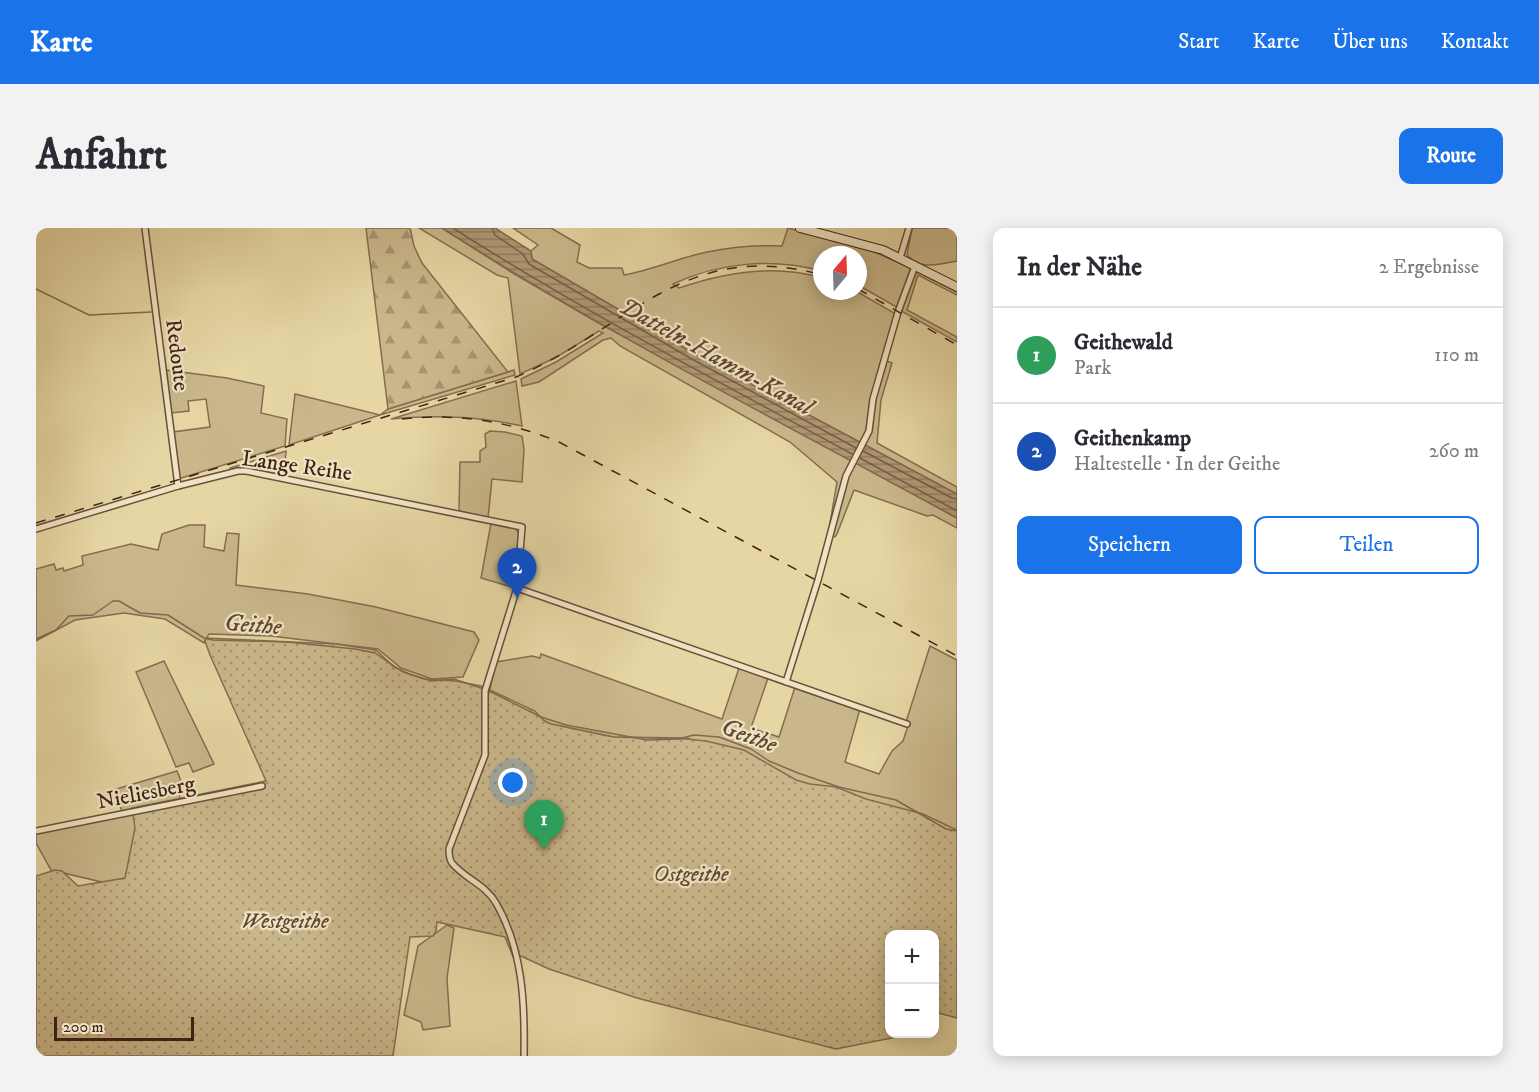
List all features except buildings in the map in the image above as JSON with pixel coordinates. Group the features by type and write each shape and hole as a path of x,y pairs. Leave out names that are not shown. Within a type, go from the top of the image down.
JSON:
{"street":[{"name":"Redoute","path":"145,228 178,486"},
{"path":"800,228 883,250 957,287"},
{"path":"900,258 909,228"},
{"path":"786,682 818,580 846,476 871,427 873,399 898,312 915,266"},
{"name":"Lange Reihe","path":"36,529 178,486 246,471 522,527 517,588"},
{"path":"525,1056 525,1009 522,986 517,958 501,914 486,889 452,863 449,849 485,755 485,691 517,588 907,724"},
{"name":"Nieliesberg","path":"36,831 262,786"}],"green space":[{"path":"366,228 410,228 414,246 422,263 508,372 388,409"},
{"path":"419,228 442,228 595,321 957,518 957,528 933,515 927,516 854,490 837,534 835,537 828,535 837,482 790,442 620,346 611,338 603,340 539,382 522,386 521,379 556,362 603,333 599,331 555,358 520,374 508,278 497,275"},
{"path":"513,228 551,228 580,245 577,262 589,268 622,268 624,275 716,250 782,246 788,228 854,246 813,246 813,269 784,264 746,264 709,271 673,284 679,288 732,274 786,271 813,276 813,300 867,300 867,297 896,314 884,360 892,363 881,400 877,443 957,487 957,494 693,353 532,259 531,251 538,245"},
{"path":"912,228 957,228 957,261 924,265 912,260 907,255"},
{"path":"867,250 911,268 898,308 867,290"},
{"path":"916,270 957,291 957,295 918,275 907,310 957,337 957,342 901,311"},
{"path":"166,370 227,378 264,386 261,413 287,419 285,446 178,479 173,432 210,427 206,399 188,401 189,411 171,413"},
{"path":"514,370 515,375 380,415 388,409"},
{"path":"516,381 522,426 457,417 391,419"},
{"path":"295,394 380,415 289,445"},
{"path":"490,431 522,436 524,449 522,482 492,479 488,518 459,511 460,462 480,462 480,451 486,447 485,434"},
{"path":"286,451 284,475 243,468 230,470 230,468"},
{"path":"491,523 515,528 520,535 515,588 481,578"},
{"path":"189,525 205,525 204,547 224,551 227,533 239,534 236,585 308,594 376,607 474,632 479,640 463,677 432,679 401,668 378,649 271,636 209,634 204,643 165,619 124,613 75,620 36,641 36,569 54,564 56,570 63,568 64,571 83,565 82,556 131,544 158,550 162,534"},
{"path":"206,638 336,644 376,650 394,667 412,675 424,679 456,681 481,686 535,711 544,721 551,724 613,737 687,739 744,750 796,780 836,787 866,799 923,814 957,830 957,1018 939,1013 939,930 885,930 885,1038 892,1038 836,1049 637,998 549,969 521,956 514,959 505,937 437,922 433,936 410,937 393,1056 36,1056 36,876 55,870 62,871 78,886 125,878 135,828 132,808 266,781 205,641"},
{"path":"930,646 957,660 957,859 798,785 687,738 614,737 551,724 489,693 496,662 532,656 540,658 541,654 722,719 739,668 768,678 751,728 779,737 795,687 860,709 845,762 879,774 892,751 903,741 909,723 906,722"},
{"path":"164,661 214,764 193,772 189,763 176,767 136,672"},
{"path":"177,771 181,781 176,783 181,801 122,811 113,790"},
{"path":"136,811 135,854 123,887 51,870 36,843 36,831"},
{"path":"447,925 454,928 447,978 450,1026 423,1030 421,1022 404,1015 418,946"}],"water":[{"path":"442,228 495,228 531,251 532,259 693,353 957,494 957,518 632,342"}],"waterway":[{"path":"36,289 89,315 151,312"},
{"name":"Geithe","path":"36,639 56,630 69,616 93,615 113,601 119,601 140,613 168,615 204,638 287,642 355,649 375,653 403,672 432,681 454,679 481,688"},
{"name":"Geithe","path":"489,691 541,717 566,725 647,740 678,739 694,735 719,737 751,749 769,761 798,773 839,787 896,800 946,829 957,831"}],"railway":[{"path":"36,523 516,377 556,357 660,294 695,278 732,268 774,267 813,274"},
{"path":"867,294 957,345"},
{"path":"402,419 442,417 482,420 521,429 559,442 957,656"}],"place":[{"name":"Geithenkamp","path":"517,598"},
{"name":"Geithewald","path":"544,850"}],"water label":[{"name":"Datteln-Hamm-Kanal","path":"716,357"}],"park label":[{"name":"Ostgeithe","path":"691,874"},
{"name":"Westgeithe","path":"285,921"}]}
